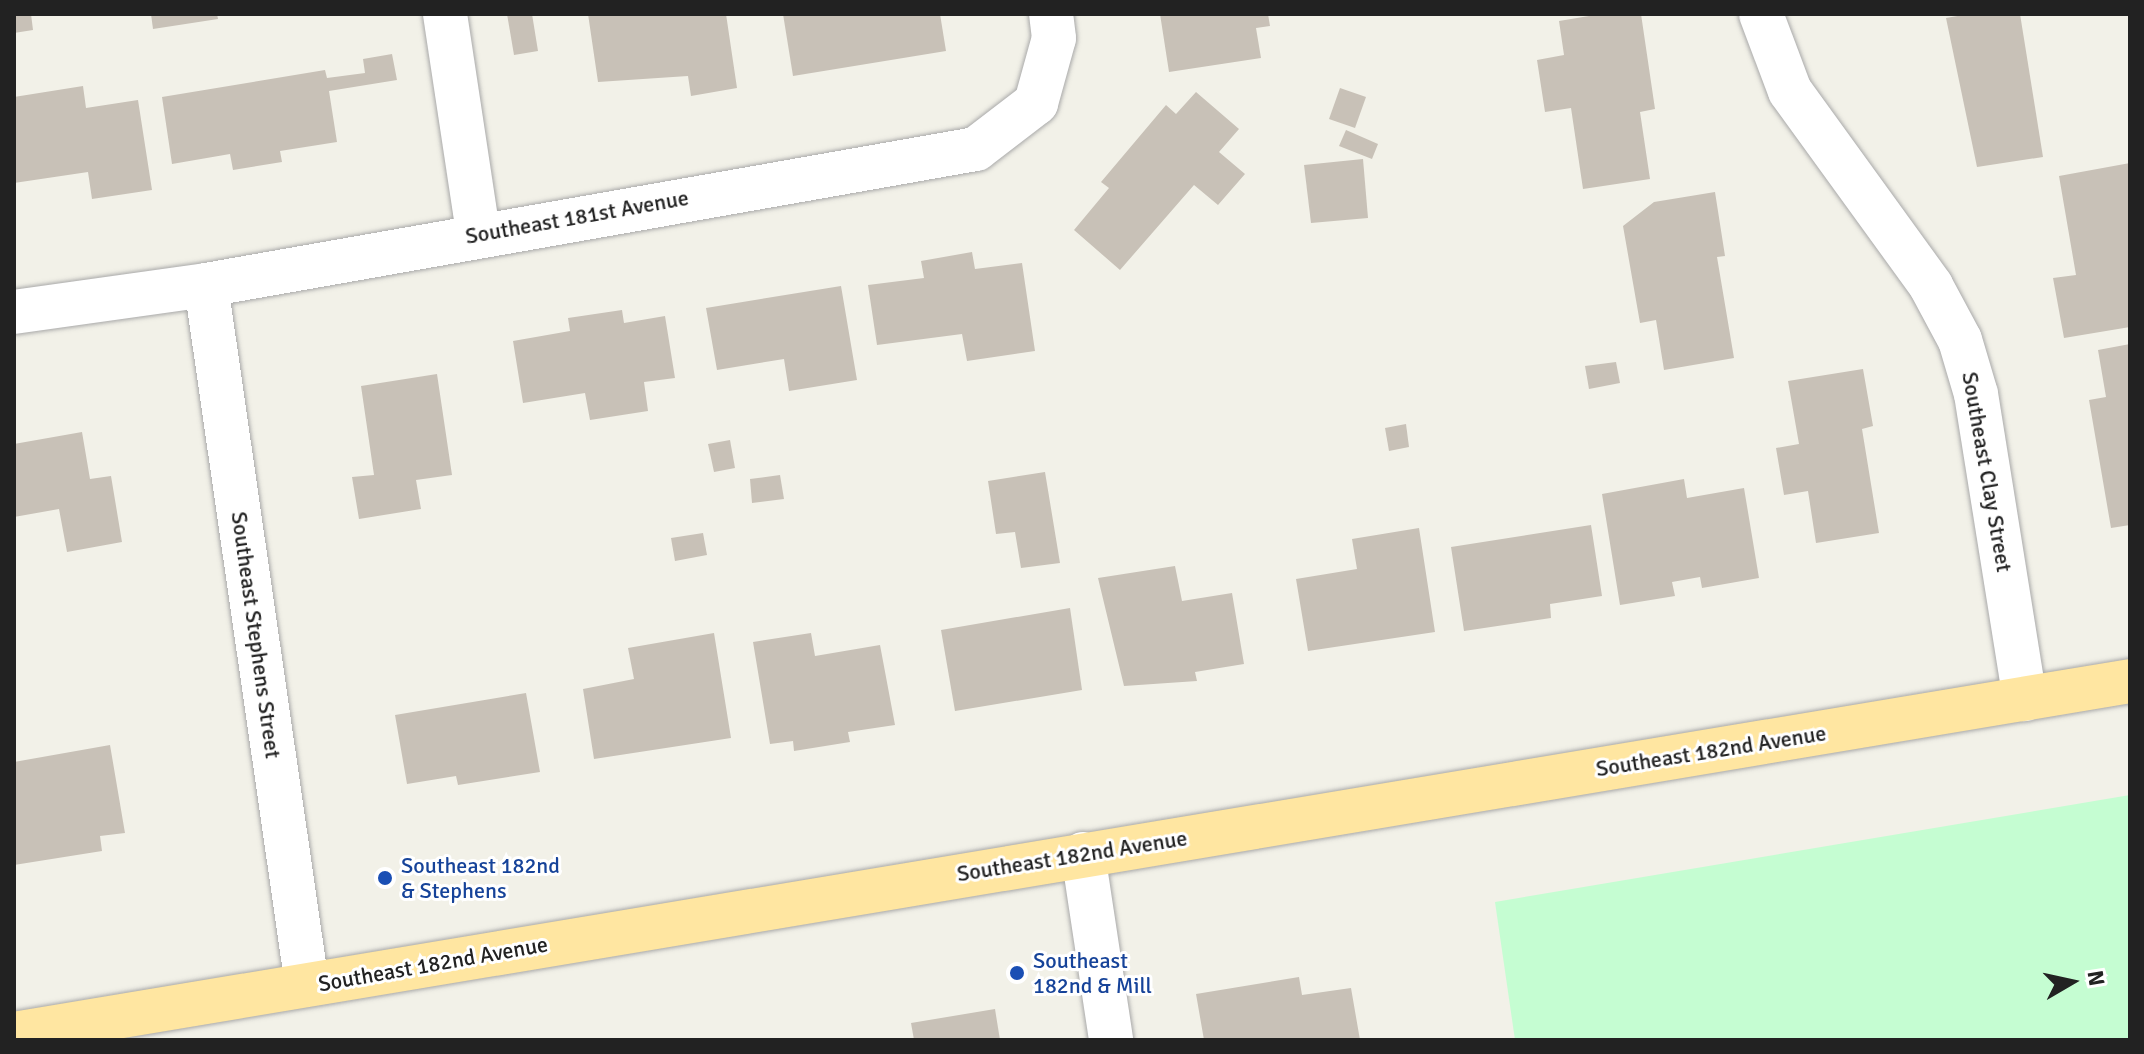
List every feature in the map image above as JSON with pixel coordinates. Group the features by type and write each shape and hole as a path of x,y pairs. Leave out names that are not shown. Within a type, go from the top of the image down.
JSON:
{"main road":[{"name":"Southeast 182nd Avenue","path":"14,1034 2130,681"}],"street":[{"path":"445,14 478,233"},
{"name":"Southeast 181st Avenue","path":"14,312 206,285 478,233 976,149 1036,103 1054,38 1051,14"},
{"name":"Southeast Clay Street","path":"1761,14 1790,91 1931,286 1960,340 1976,394 2025,699"},
{"name":"Southeast Stephens Street","path":"206,285 307,985"},
{"path":"1083,854 1111,1040"}],"green space":[{"path":"2130,795 2130,1040 1515,1040 1495,902"}],"building":[{"path":"14,14 31,14 33,30 14,33"},
{"path":"151,14 217,14 218,19 153,29"},
{"path":"507,14 532,14 538,51 514,55"},
{"path":"588,14 726,14 737,88 691,96 688,76 598,82"},
{"path":"783,14 940,14 946,51 793,76"},
{"path":"1160,14 1268,14 1270,26 1256,28 1261,58 1169,72"},
{"path":"1601,14 1641,14 1655,109 1640,112 1650,179 1583,189 1571,108 1545,112 1537,60 1564,55 1559,21"},
{"path":"1969,14 2020,14 2043,157 1977,167 1946,18"},
{"path":"392,54 397,80 329,91 337,142 280,151 282,162 233,170 230,154 172,164 162,97 325,70 327,78 365,73 363,59"},
{"path":"83,86 86,108 138,100 152,190 92,199 88,172 14,183 14,97"},
{"path":"1340,88 1366,97 1355,128 1329,119"},
{"path":"1196,92 1239,129 1219,152 1245,174 1218,205 1194,185 1120,270 1074,230 1109,188 1101,182 1166,105 1176,114"},
{"path":"1346,130 1378,144 1372,159 1339,146"},
{"path":"1363,159 1368,218 1311,223 1304,165"},
{"path":"2130,163 2130,327 2064,338 2053,278 2076,275 2059,176"},
{"path":"1715,192 1725,256 1717,257 1734,358 1664,370 1656,320 1640,323 1623,226 1654,202"},
{"path":"972,252 975,269 1022,263 1035,351 967,361 962,334 877,345 868,285 924,278 921,261"},
{"path":"841,286 857,380 789,391 784,359 717,370 706,308"},
{"path":"622,310 624,323 665,316 675,378 644,382 648,411 590,420 585,393 523,403 513,341 570,331 568,318"},
{"path":"2130,344 2130,525 2111,528 2089,400 2106,397 2098,350"},
{"path":"1616,362 1620,383 1589,389 1585,366"},
{"path":"1863,369 1873,426 1862,429 1879,533 1816,543 1808,491 1784,495 1776,448 1799,444 1788,381"},
{"path":"437,374 452,475 416,480 421,509 359,519 352,477 374,475 361,386"},
{"path":"1406,424 1409,447 1389,451 1385,428"},
{"path":"82,432 90,479 111,476 122,542 67,552 59,509 14,517 14,444"},
{"path":"730,440 735,468 714,472 708,444"},
{"path":"1045,472 1060,563 1021,568 1015,532 996,534 988,481"},
{"path":"780,475 784,499 752,503 750,479"},
{"path":"1684,479 1687,498 1744,488 1759,578 1702,588 1700,577 1672,582 1675,596 1620,605 1602,494"},
{"path":"1591,525 1602,596 1550,604 1551,618 1464,631 1451,547"},
{"path":"1419,528 1435,632 1308,651 1296,579 1357,569 1352,539"},
{"path":"703,533 707,555 675,561 671,538"},
{"path":"1175,566 1182,601 1232,593 1244,664 1195,672 1197,681 1124,686 1098,578"},
{"path":"1070,608 1082,690 955,711 941,630"},
{"path":"714,633 731,738 594,759 583,689 634,679 628,648"},
{"path":"811,633 815,656 880,645 895,725 848,732 850,742 794,751 793,741 770,744 753,642"},
{"path":"526,693 540,772 458,785 456,776 407,784 395,715"},
{"path":"110,745 125,833 100,836 102,851 14,865 14,762"},
{"path":"1299,977 1302,995 1351,988 1360,1040 1204,1040 1196,994"},
{"path":"995,1009 1000,1040 914,1040 911,1023"}],"place":[{"name":"Southeast 182nd & Stephens","path":"385,878"},
{"name":"Southeast 182nd & Mill","path":"1017,973"}]}
